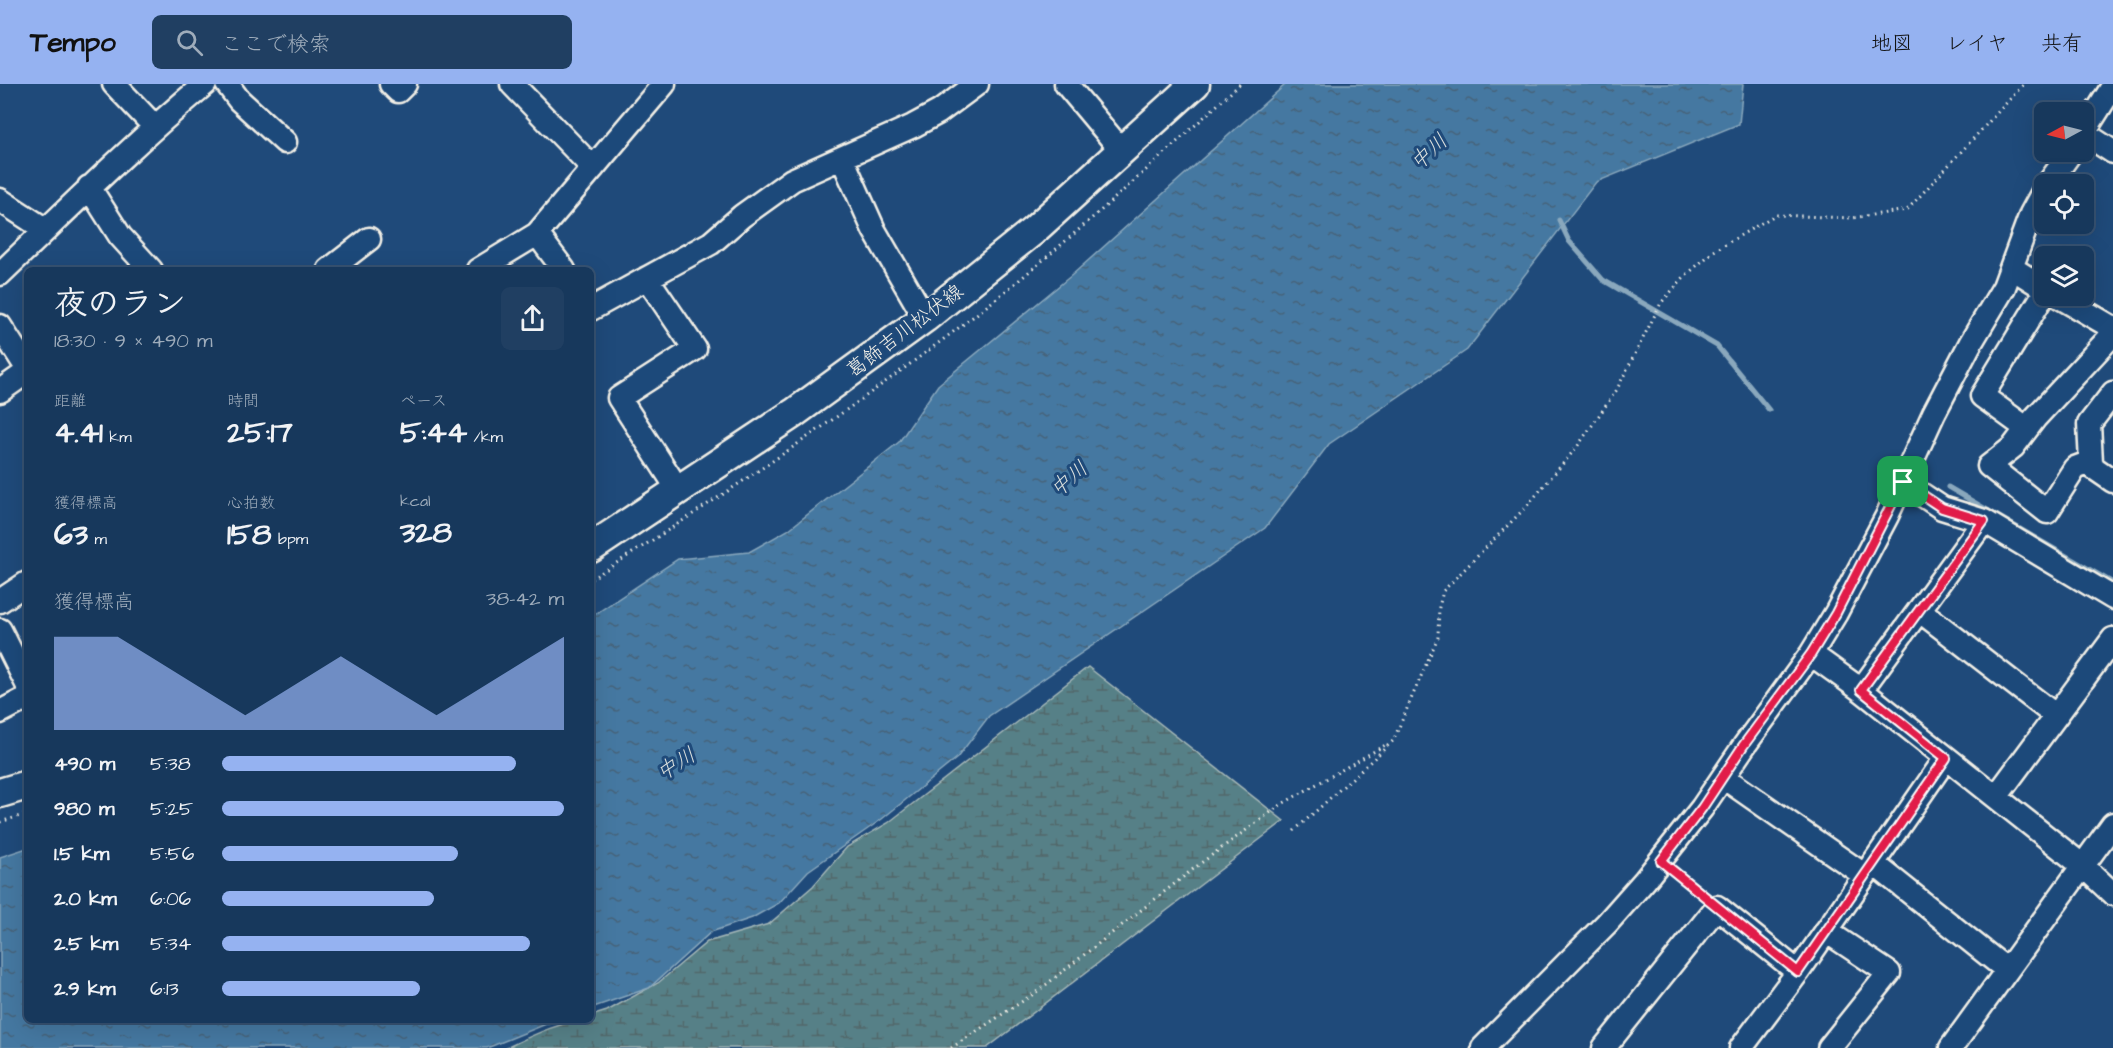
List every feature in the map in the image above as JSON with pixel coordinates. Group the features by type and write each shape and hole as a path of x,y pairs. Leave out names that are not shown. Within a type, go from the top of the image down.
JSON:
{"main road":[{"name":"葛飾吉川松伏線","path":"594,546 803,406 925,318 1033,231 1195,84"},
{"path":"0,793 24,786"}],"street":[{"path":"114,84 154,126"},
{"path":"0,274 154,126 205,84"},
{"path":"227,84 239,100 285,142"},
{"path":"391,84 398,91 405,84"},
{"path":"512,84 593,168"},
{"path":"483,267 537,234 664,84"},
{"path":"1066,84 1122,151"},
{"path":"2094,117 2113,86"},
{"path":"594,306 711,243 742,216 792,180 931,116 965,87"},
{"path":"2094,140 2113,152"},
{"path":"842,158 874,230 925,318"},
{"path":"89,187 120,236 148,267"},
{"path":"0,200 46,230"},
{"path":"1483,1048 1607,923 1661,861 1811,654 1836,613 1970,344 2004,287 2034,209"},
{"path":"537,234 562,267"},
{"path":"333,267 369,239"},
{"path":"2012,268 2034,282"},
{"path":"647,278 695,349 620,398 680,490"},
{"path":"2026,428 1982,396 2037,306"},
{"path":"2075,306 2113,328"},
{"path":"0,326 24,365"},
{"path":"2091,462 2075,468 2047,512 1989,466 2013,447 2026,428 2113,334"},
{"path":"0,391 24,372"},
{"path":"2113,393 2089,424 2091,462 2094,468 2113,482"},
{"path":"1903,482 1942,508 1984,521 2113,598"},
{"path":"1861,690 1984,521"},
{"path":"0,602 24,585"},
{"path":"1919,610 2056,716"},
{"path":"0,630 24,678"},
{"path":"1996,797 2113,639"},
{"path":"1811,654 1861,690 2083,866 2113,894"},
{"path":"0,711 24,699"},
{"path":"1741,1048 1798,972 1946,758"},
{"path":"1723,777 1869,869 2007,970"},
{"path":"1951,1048 2113,824"},
{"path":"1604,1048 1717,907 1798,972"},
{"path":"1826,931 1890,973 1829,1048"}],"path":[{"path":"1294,831 1393,741 1438,637 1443,591 1526,507 1577,447 1616,391 1653,315 1685,276 1713,251 1775,215 1852,218 1907,210 2024,84"},
{"path":"951,1048 1038,991 1201,863 1282,804 1393,741"},
{"path":"0,822 24,815"},
{"path":"1661,861 1717,907"}],"green space":[{"path":"1088,667 1284,821 987,1048 506,1048 558,1026 569,1023 594,1023 594,1015 607,1011 658,983 707,942 769,924 813,886 847,847 888,823"}],"water":[{"name":"中川","path":"1286,84 1743,84 1739,124 1596,182 1467,350 1329,444 1265,528 989,716 957,758 882,819 808,871 779,903 752,918 711,932 649,988 594,1007 594,615 678,559 749,552 788,530 899,442 938,385 1072,275"},
{"path":"24,849 24,1023 549,1023 487,1048 0,1048 0,857"}],"waterway":[{"path":"1559,220 1569,241 1603,280 1717,346 1769,410"},
{"path":"1948,487 2113,583"}],"route":[{"path":"1903,482 1942,508 1984,521 1861,690 1946,758 1798,972 1661,861 1702,808 1743,746 1811,654 1836,613 1903,482"}]}
